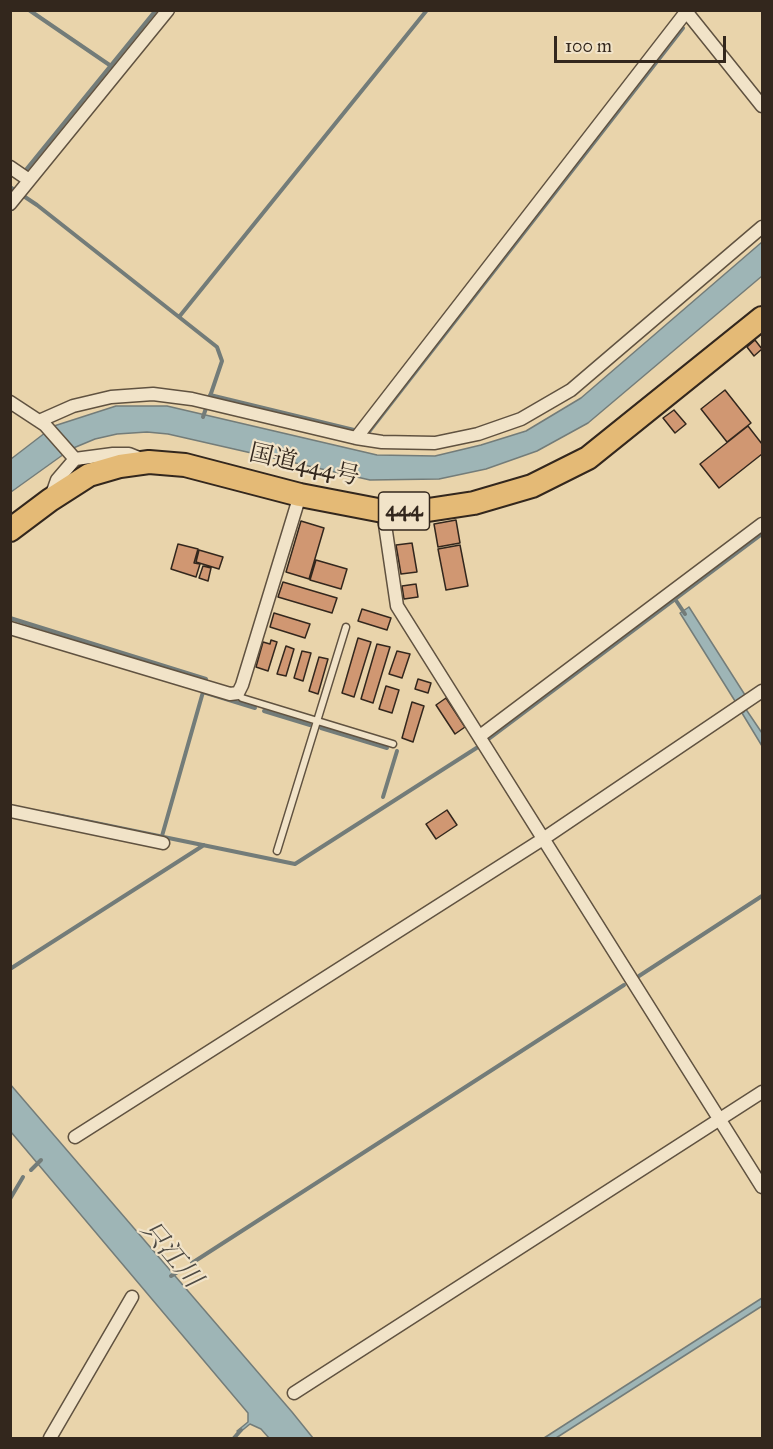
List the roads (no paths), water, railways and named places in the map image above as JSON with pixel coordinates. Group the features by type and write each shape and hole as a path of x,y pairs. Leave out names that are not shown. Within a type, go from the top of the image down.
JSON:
{"highway":[{"name":"国道444号","path":"10,530 89,475 120,466 148,462 185,465 300,495 383,511 428,510 474,503 532,486 598,451 762,318"}],"street":[{"path":"10,167 20,192 168,10"},
{"path":"356,438 685,11 762,106"},
{"path":"42,423 73,406 111,396 153,394 207,403 382,442 435,443 478,434 520,419 571,390 762,227"},
{"path":"10,402 42,423 74,457"},
{"path":"50,500 57,480 74,457 129,454 148,462"},
{"path":"10,628 230,694 238,693 300,495"},
{"path":"383,511 397,606 762,1187"},
{"path":"480,736 762,524"},
{"path":"75,1137 543,839 762,691"},
{"path":"10,811 163,843"},
{"path":"294,1393 762,1092"},
{"path":"50,1438 132,1297"}],"lane":[{"path":"278,851 346,627"},
{"path":"238,693 242,698 393,744"}],"water":[{"path":"762,242 762,276 588,423 537,451 486,469 439,479 370,480 168,434 147,432 117,434 95,439 71,449 11,492 11,459 54,426 116,406 167,406 377,455 435,456 526,431 581,398"},
{"path":"689,607 745,695 739,699 762,733 762,746 742,713 744,712 680,613"},
{"path":"10,1084 313,1438 269,1438 261,1429 250,1424 239,1433 237,1431 248,1422 248,1413 11,1132"},
{"path":"762,1298 762,1306 556,1438 544,1438"}],"waterway":[{"path":"29,10 111,66"},
{"path":"25,171 156,10"},
{"path":"179,317 427,10"},
{"path":"368,433 683,28"},
{"path":"10,187 37,205 217,347 222,361 203,417"},
{"path":"210,395 354,430"},
{"path":"490,738 762,534"},
{"path":"675,599 685,614"},
{"path":"10,618 206,679"},
{"path":"162,836 203,692 255,708"},
{"path":"264,711 310,725"},
{"path":"321,728 387,748"},
{"path":"47,813 295,864 478,747"},
{"path":"383,797 397,751"},
{"path":"10,969 204,845"},
{"path":"639,976 762,896"},
{"name":"只江川","path":"192,1263 624,985"},
{"path":"31,1170 41,1160"},
{"path":"10,1199 23,1177"},
{"name":"只江川","path":"171,1276 181,1270"},
{"path":"234,1438 241,1430"}]}
